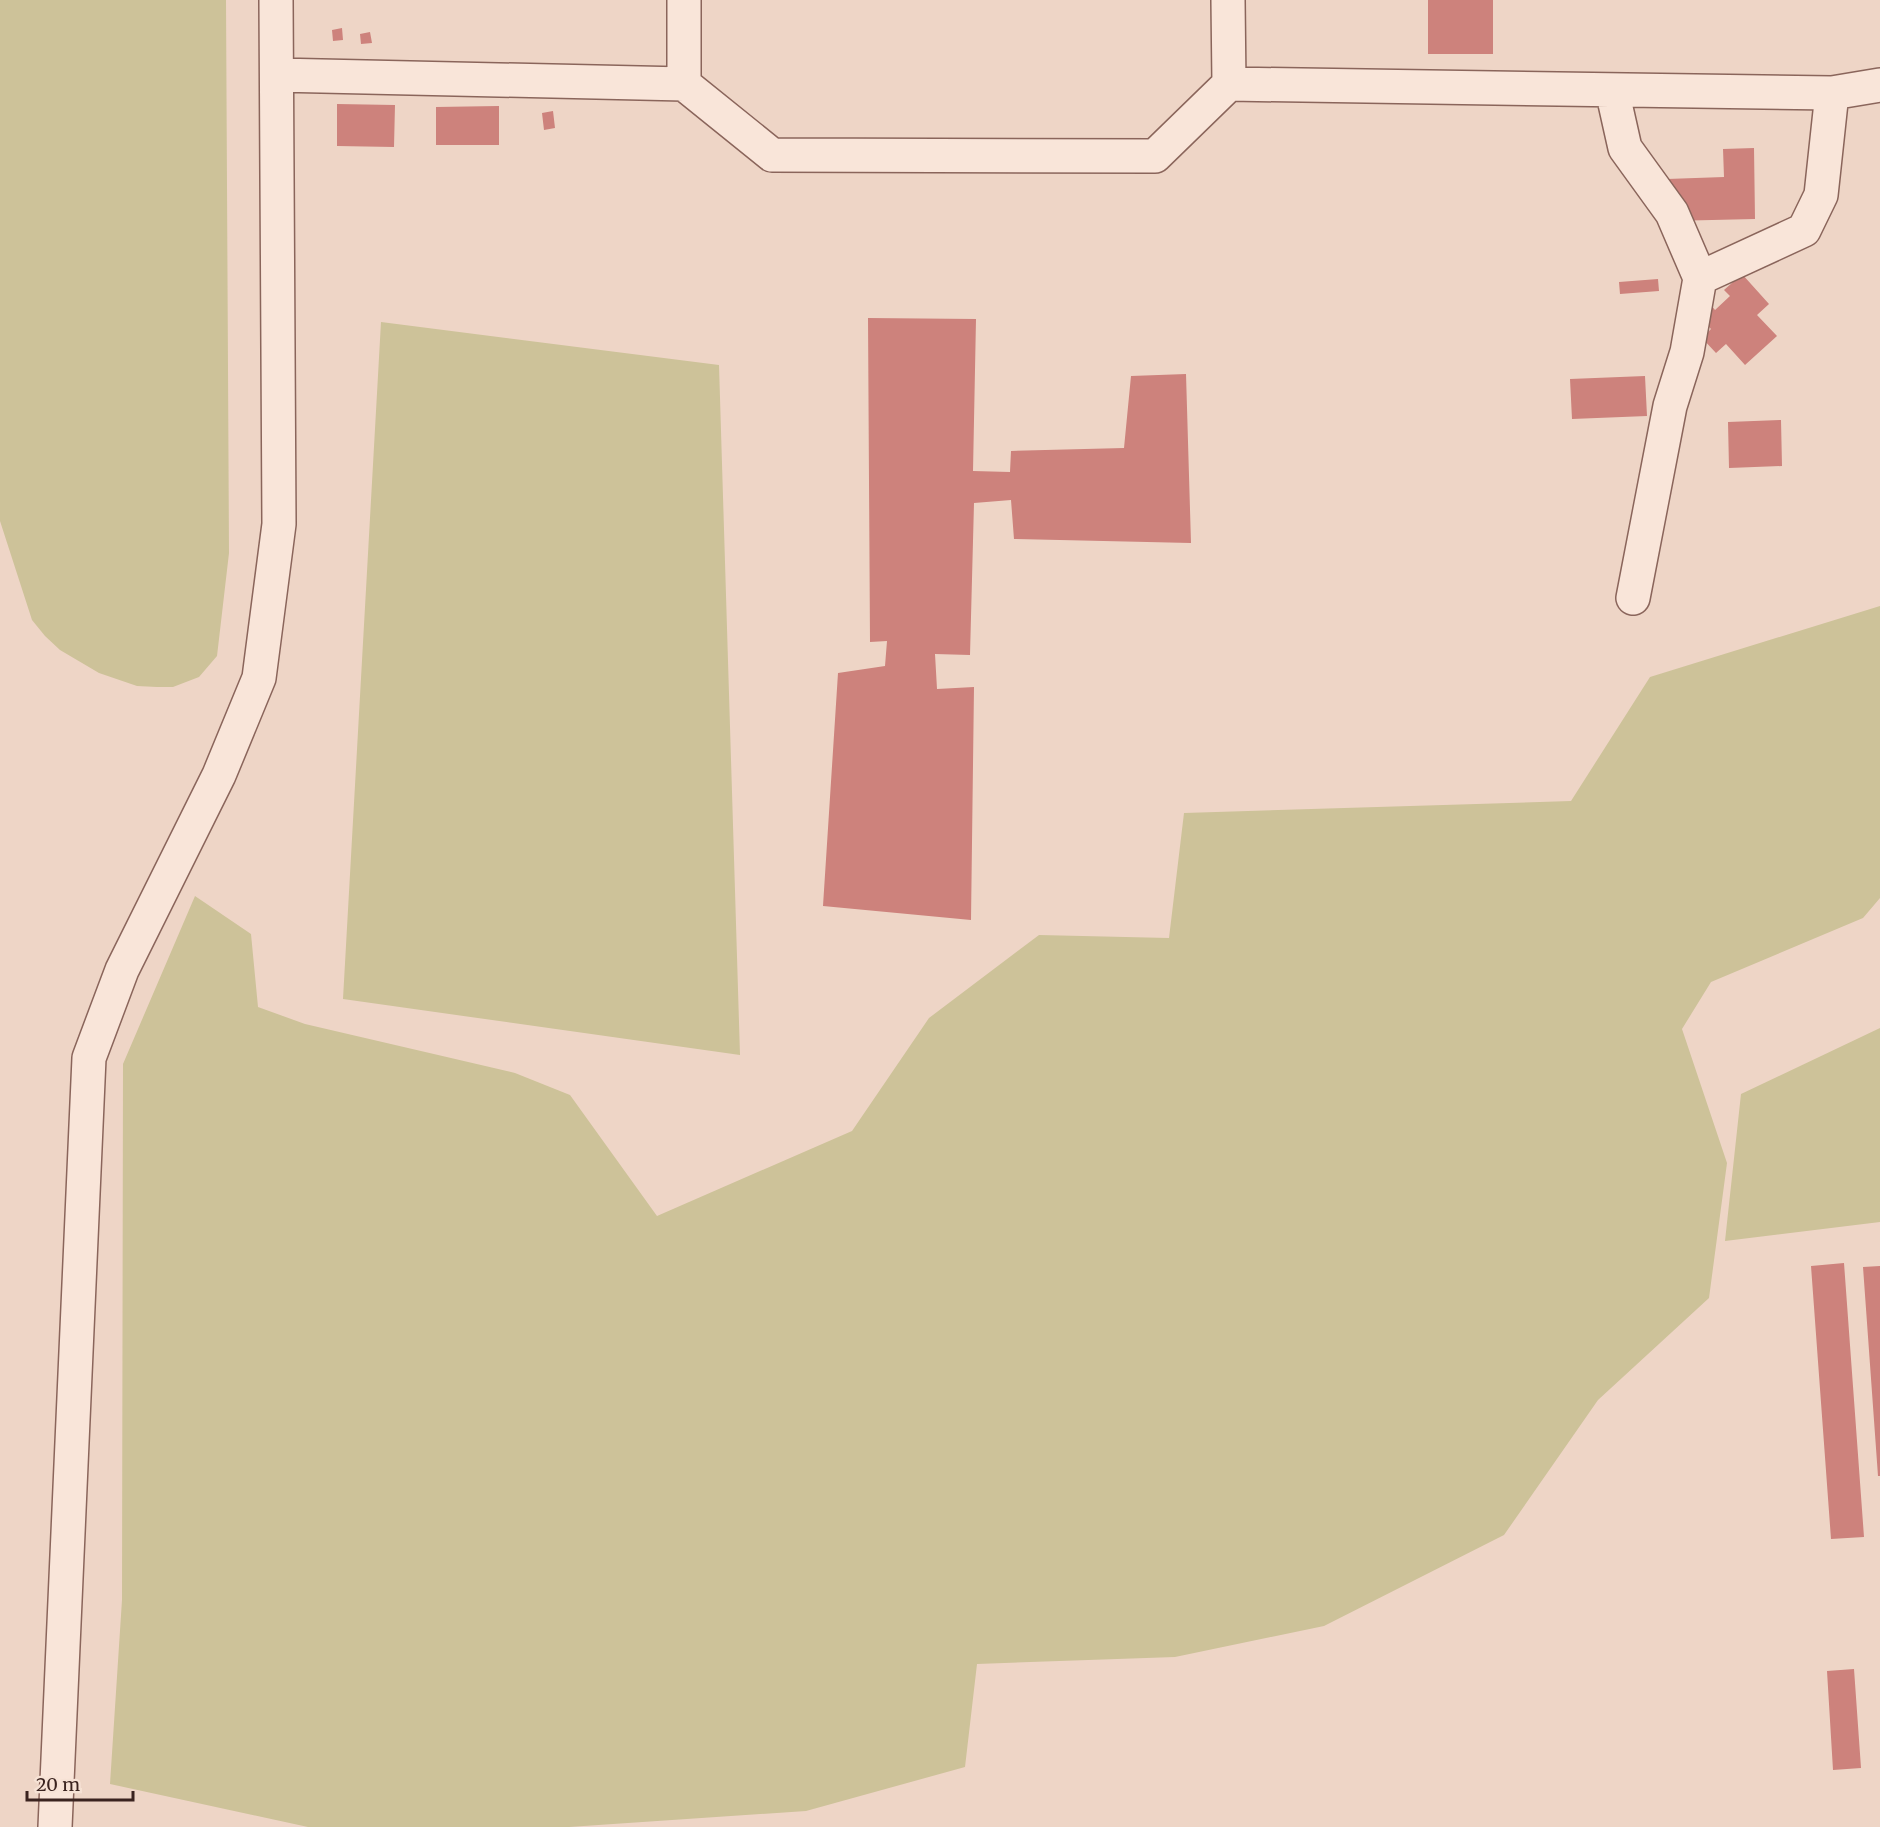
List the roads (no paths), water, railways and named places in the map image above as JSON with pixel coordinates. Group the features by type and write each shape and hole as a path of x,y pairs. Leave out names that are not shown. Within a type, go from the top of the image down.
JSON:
{"street":[{"path":"55,1827 89,1058 122,970 219,775 259,678 279,524 276,0"},
{"path":"684,0 684,84"},
{"path":"1228,0 1229,84"},
{"path":"276,75 684,84 772,155 1155,156 1229,84 1832,93 1880,85"},
{"path":"1612,90 1625,148 1672,213 1700,279 1687,352 1670,406 1633,598"},
{"path":"1700,279 1804,230 1821,195 1832,93"}]}
